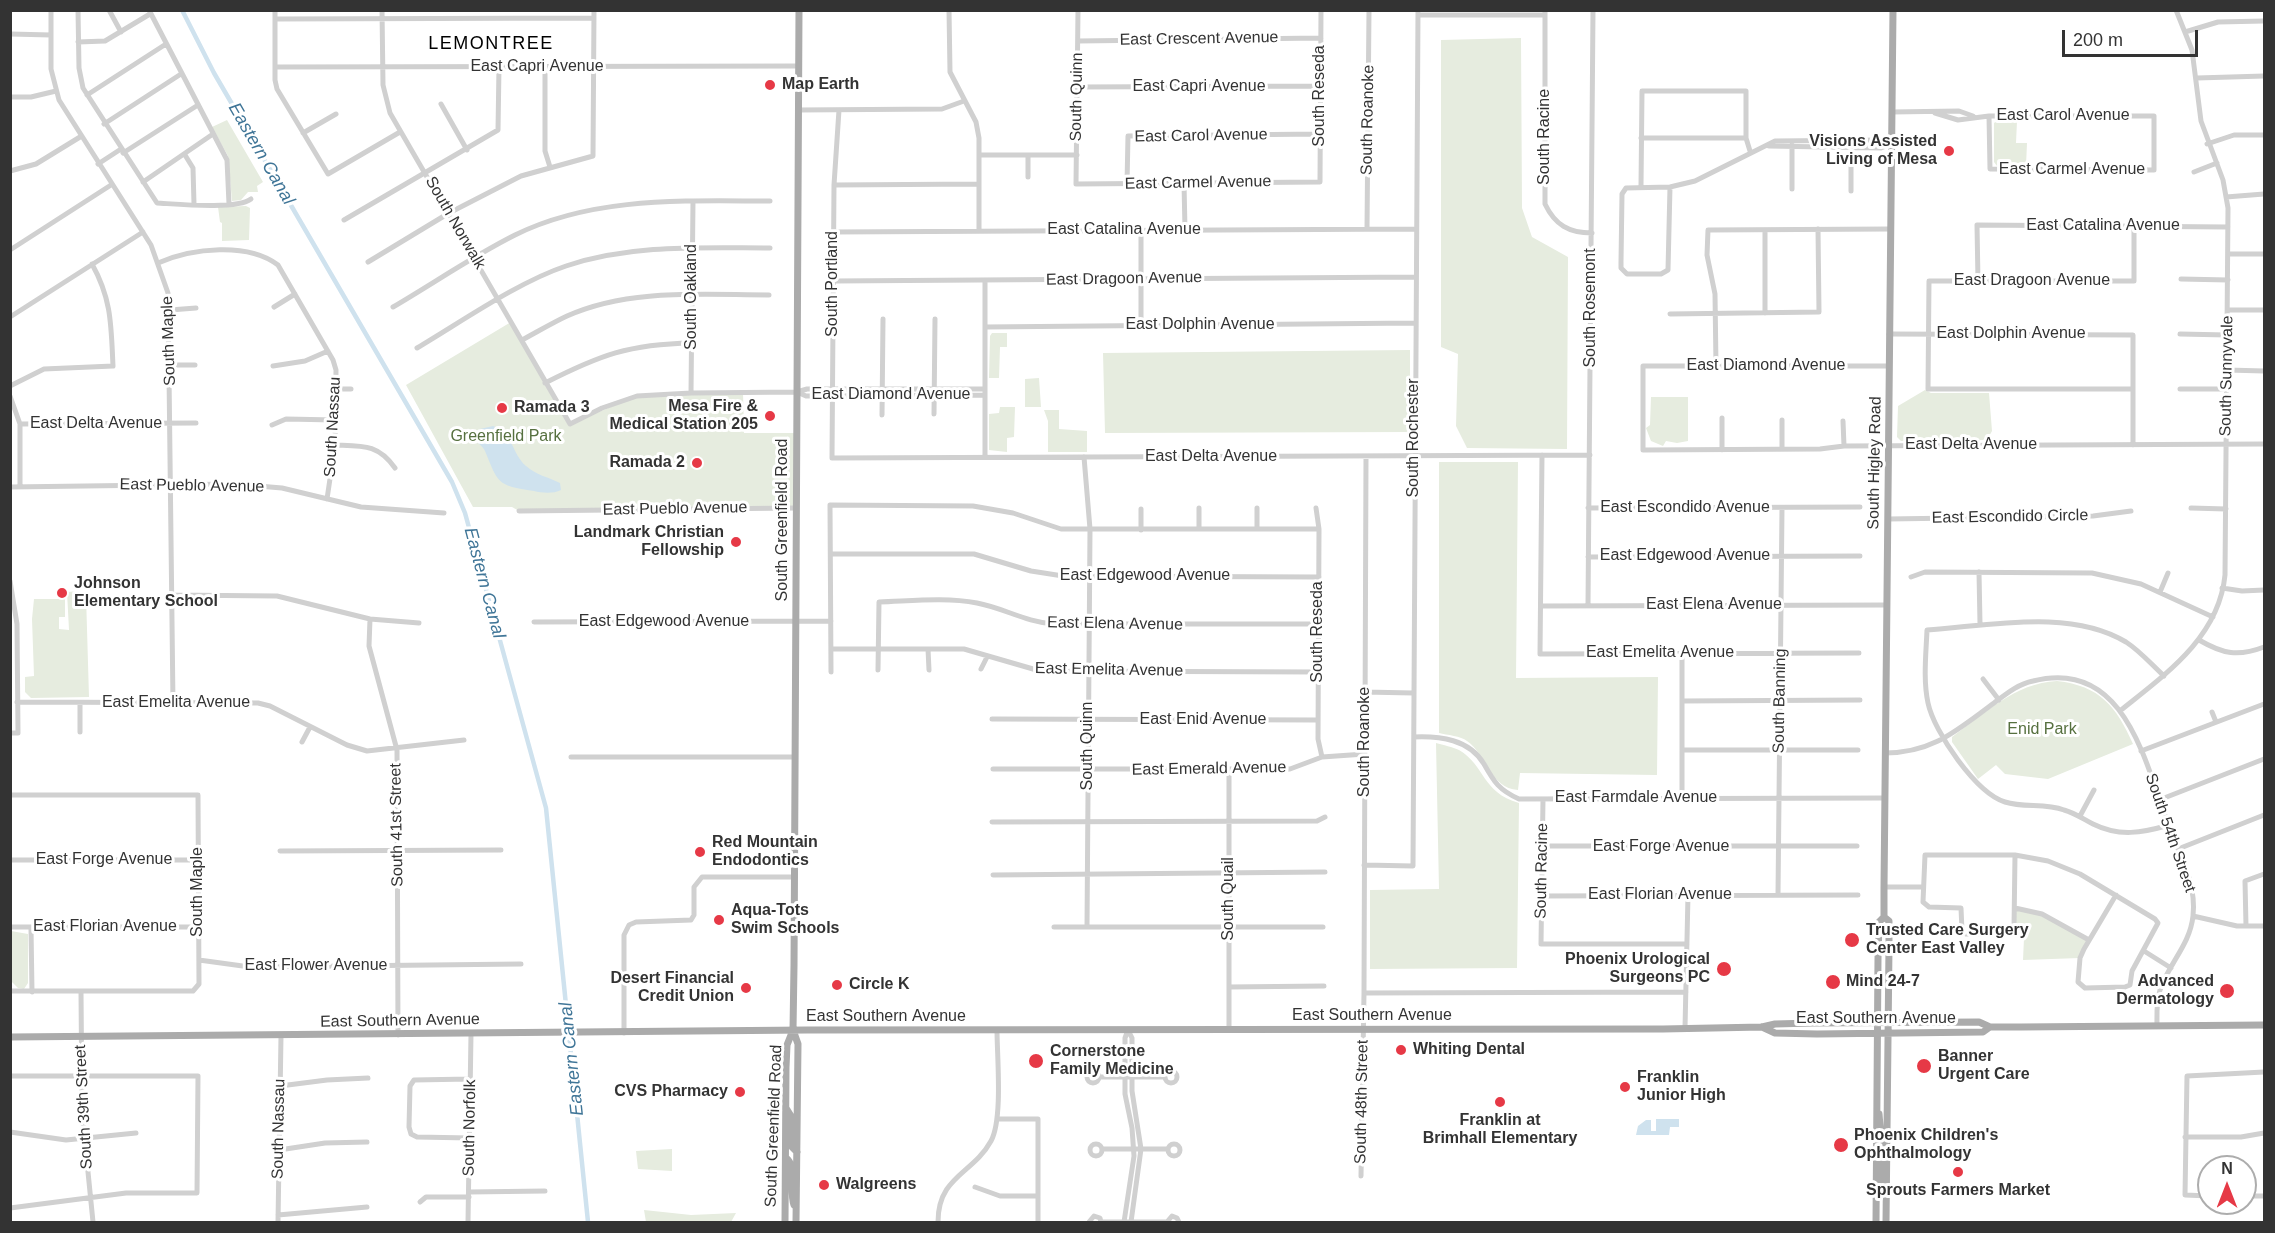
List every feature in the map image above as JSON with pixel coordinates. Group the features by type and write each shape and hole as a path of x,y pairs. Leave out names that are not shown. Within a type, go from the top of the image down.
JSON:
{"main road":[{"name":"South Greenfield Road","path":"796,1222 798,1044 793,1030 799,10"},
{"name":"South Higley Road","path":"1876,1222 1879,922 1884,917 1893,10"},
{"name":"South Higley Road","path":"1884,917 1889,921 1886,1222"},
{"name":"East Southern Avenue","path":"10,1037 793,1030 1685,1028 1877,1022 1979,1022 1990,1027 2265,1025"},
{"name":"East Southern Avenue","path":"1762,1027 1775,1033 1889,1033 1983,1032 1990,1027"},
{"name":"South Greenfield Road","path":"785,1222 787,1045 793,1030"},
{"path":"786,1108 791,1116 792,1147 796,1152"},
{"path":"1877,1109 1881,1121 1882,1149 1887,1153"},
{"path":"1877,1157 1882,1162 1882,1189 1886,1196"},
{"path":"786,1158 791,1164 791,1197 796,1210"}],"street":[{"name":"South Maple","path":"51,10 51,69 64,111 143,232 158,262 168,293 173,703"},
{"path":"78,10 79,68 87,95 156,203 229,204 247,203 251,200"},
{"path":"109,10 121,32"},
{"path":"275,10 277,89 328,174 400,132"},
{"name":"South Norwalk","path":"382,10 384,97 400,132 570,424"},
{"path":"368,261 449,213 521,176 593,156 594,10"},
{"path":"949,10 950,72 976,122 980,155 979,231"},
{"name":"South Quinn","path":"1076,184 1078,10"},
{"name":"South Reseda","path":"1320,182 1321,10"},
{"name":"South Roanoke","path":"1367,229 1369,10"},
{"name":"South Rosemont","path":"1588,605 1593,10"},
{"name":"South Sunnyvale","path":"2121,710 2163,676 2199,640 2212,617 2222,588 2226,508 2228,227 2226,197 2217,163 2207,144 2199,114 2197,78 2192,50 2176,10"},
{"path":"78,42 105,41 149,12 227,160 229,204"},
{"path":"1418,13 1545,13"},
{"name":"South Rochester","path":"1364,865 1413,866 1418,13"},
{"name":"South Racine","path":"1545,13 1545,204 1557,222 1566,229 1592,233"},
{"path":"275,19 594,18"},
{"path":"2186,32 2218,22 2265,21"},
{"path":"10,34 51,34"},
{"name":"East Crescent Avenue","path":"1078,41 1321,38"},
{"path":"87,95 166,44"},
{"name":"East Capri Avenue","path":"275,67 799,66"},
{"path":"344,220 498,130 499,67"},
{"path":"545,67 545,151 550,167"},
{"path":"104,124 181,74"},
{"path":"2197,78 2265,76"},
{"name":"East Capri Avenue","path":"1078,87 1320,86"},
{"path":"10,97 32,97 56,91"},
{"path":"1641,186 1642,91 1746,91 1746,138 1750,151"},
{"path":"798,110 942,109 964,101"},
{"path":"441,104 467,150"},
{"path":"98,164 198,105"},
{"name":"South Portland","path":"832,458 833,232 839,110"},
{"name":"East Carol Avenue","path":"1892,112 1935,113 1958,120 1969,120 1973,116 2154,116 2154,170"},
{"path":"303,133 336,114"},
{"name":"East Carmel Avenue","path":"1989,116 1990,169 2154,170"},
{"path":"143,182 186,155 213,134"},
{"name":"East Carol Avenue","path":"1127,184 1128,136 1320,134"},
{"path":"2207,144 2234,135 2265,135"},
{"path":"10,171 36,164 80,137"},
{"path":"1641,138 1746,138"},
{"path":"1851,140 1851,191"},
{"path":"1792,144 1880,140 1891,144"},
{"path":"1670,187 1669,267 1661,274 1634,275 1623,272 1621,268 1622,194 1630,186 1670,187 1695,181 1750,151 1769,146 1775,141 1851,148 1881,148 1891,144"},
{"path":"1792,144 1792,189"},
{"path":"186,155 193,168 195,204"},
{"path":"980,155 1077,155"},
{"path":"1028,155 1028,177"},
{"path":"2194,172 2217,163"},
{"name":"East Carmel Avenue","path":"1076,184 1320,182"},
{"path":"1184,183 1185,230"},
{"path":"834,185 980,184"},
{"path":"10,250 111,185"},
{"path":"2226,197 2265,194"},
{"path":"393,307 516,235 586,211 656,201 770,201"},
{"name":"South Oakland","path":"691,393 693,201"},
{"name":"East Catalina Avenue","path":"1977,281 1977,225 2228,227"},
{"name":"East Dragoon Avenue","path":"1928,334 1929,280 2134,281 2134,226"},
{"name":"East Catalina Avenue","path":"833,232 1415,229"},
{"path":"1716,366 1715,294 1707,255 1708,230 1890,229"},
{"path":"1141,230 1141,326"},
{"path":"1765,230 1765,313"},
{"path":"1670,314 1820,312 1818,230"},
{"path":"10,317 143,232"},
{"path":"417,348 539,277 594,259 652,249 770,248"},
{"name":"South Nassau","path":"158,262 190,251 254,252 267,256 278,266 328,351 336,370 335,445 327,499"},
{"path":"2228,254 2265,254"},
{"path":"10,386 44,369 113,366 109,304 104,286 92,264"},
{"name":"East Dragoon Avenue","path":"834,281 1415,277"},
{"path":"2181,279 2228,280"},
{"path":"985,280 985,457"},
{"path":"274,307 295,294"},
{"path":"522,340 568,316 597,306 629,299 692,295 769,295"},
{"path":"170,310 196,308"},
{"path":"2228,310 2265,310"},
{"path":"934,414 935,319"},
{"path":"882,415 883,320"},
{"name":"East Dolphin Avenue","path":"985,327 1415,323"},
{"name":"East Dolphin Avenue","path":"1889,334 2133,334 2133,389"},
{"path":"1928,334 1928,389 2133,389 2133,445"},
{"path":"2180,334 2227,335"},
{"path":"545,383 590,360 615,351 639,346 692,344"},
{"path":"273,366 305,361 328,351"},
{"path":"170,365 195,365"},
{"name":"East Diamond Avenue","path":"1642,450 1643,366 1889,366"},
{"path":"2227,370 2265,371"},
{"path":"336,389 351,389"},
{"name":"East Diamond Avenue","path":"570,424 602,408 637,396 797,392 806,396 882,389 934,393"},
{"path":"2180,389 2227,389"},
{"name":"East Diamond Avenue","path":"832,393 882,396 985,392"},
{"path":"10,396 20,424 20,486"},
{"path":"1722,418 1722,450"},
{"path":"272,425 286,419 335,420"},
{"path":"1782,420 1782,449"},
{"path":"1843,421 1844,446"},
{"name":"East Delta Avenue","path":"20,424 196,423"},
{"name":"East Delta Avenue","path":"1642,450 1844,446 2265,444"},
{"path":"335,445 374,449 385,455 395,468"},
{"path":"1541,606 1542,455"},
{"name":"East Delta Avenue","path":"832,458 1590,455"},
{"name":"South Roanoke","path":"1364,1029 1366,456"},
{"name":"South Quinn","path":"1084,457 1090,529 1087,927"},
{"name":"East Pueblo Avenue","path":"10,487 234,484 282,488 361,507 444,513"},
{"path":"831,672 830,505 973,506 1013,513 1051,527 1090,529 1319,529"},
{"path":"1782,508 1860,507"},
{"name":"East Pueblo Avenue","path":"519,510 796,508"},
{"path":"1141,508 1141,530"},
{"path":"1199,508 1199,529"},
{"path":"1257,508 1257,529"},
{"name":"South Reseda","path":"1316,508 1319,529 1318,744 1322,757"},
{"name":"East Escondido Avenue","path":"1588,508 1782,508"},
{"name":"South Banning","path":"1778,895 1782,508"},
{"path":"2191,508 2226,508"},
{"name":"East Escondido Circle","path":"1887,519 2093,516 2131,511"},
{"name":"East Edgewood Avenue","path":"831,554 974,554 1045,575 1089,578 1319,577"},
{"name":"East Edgewood Avenue","path":"1588,557 1860,556"},
{"path":"1911,577 1925,572 2092,573 2117,578 2160,592 2212,617"},
{"path":"1979,572 1980,624"},
{"path":"2160,592 2168,573"},
{"path":"10,581 13,602 18,733 10,733"},
{"path":"2222,588 2242,591 2265,590"},
{"path":"171,595 277,596 370,619 419,623"},
{"name":"East Elena Avenue","path":"878,649 879,602 966,601 1038,623 1089,625 1319,624"},
{"name":"East Elena Avenue","path":"1541,606 1887,604"},
{"name":"East Emelita Avenue","path":"1541,606 1540,654 1859,653"},
{"name":"South 41st Street","path":"370,619 369,646 397,750 398,1035"},
{"name":"East Edgewood Avenue","path":"534,622 831,621"},
{"path":"2163,676 2128,643 2099,629 2069,624 1980,624 1927,630 1928,702 1935,723 1976,782 1994,797 2018,805 2051,806 2080,816 2107,830 2121,833 2135,833 2169,825"},
{"path":"2199,640 2213,648 2235,655 2265,648"},
{"name":"East Emelita Avenue","path":"831,649 964,649 1040,671 1318,672"},
{"path":"878,649 878,670"},
{"path":"928,649 929,670"},
{"path":"1682,653 1682,797"},
{"path":"981,669 987,657"},
{"path":"1885,753 1913,752 1945,738 2030,681 2048,677 2066,678 2097,689 2121,710"},
{"path":"1983,679 1999,700"},
{"path":"1364,692 1413,693"},
{"path":"1682,701 1860,700"},
{"name":"East Emelita Avenue","path":"17,702 258,703 270,706 355,748 367,751 397,750 464,740"},
{"path":"80,703 80,732"},
{"path":"2141,751 2265,704"},
{"name":"South 54th Street","path":"2121,710 2132,727 2191,885 2193,916 2188,938 2160,990 2157,1026"},
{"path":"2212,712 2216,722"},
{"name":"East Enid Avenue","path":"992,719 1318,720"},
{"path":"302,742 310,727"},
{"name":"East Farmdale Avenue","path":"1414,737 1448,739 1468,747 1483,762 1492,781 1502,792 1519,799 1885,798"},
{"path":"1682,750 1858,750"},
{"name":"East Emerald Avenue","path":"993,769 1290,769 1322,757 1365,754"},
{"path":"571,756 795,757"},
{"path":"2159,800 2265,759"},
{"name":"South Quail","path":"1229,769 1229,1030"},
{"path":"2080,816 2094,790"},
{"name":"South Maple","path":"10,795 198,795 199,960 197,989 190,992 81,992"},
{"name":"South Racine","path":"1543,799 1541,944 1687,944"},
{"path":"2178,849 2265,815"},
{"path":"992,822 1317,821 1325,817"},
{"name":"East Forge Avenue","path":"1542,846 1857,846"},
{"path":"280,851 501,850"},
{"path":"2015,855 2013,933 1966,934 1962,931 1961,908 1925,905 1923,887 1925,855 2015,855 2032,856 2063,866 2116,895 2158,922 2132,971 2130,985 2081,986 2078,982 2080,958 2088,940 2116,895"},
{"name":"East Forge Avenue","path":"10,860 198,860"},
{"path":"993,875 1325,872"},
{"path":"2246,926 2245,881 2265,874"},
{"path":"624,1033 624,935 629,926 636,922 691,920 694,915 694,887 702,878 795,877"},
{"path":"1884,887 1923,887"},
{"path":"1685,1028 1688,895"},
{"name":"East Florian Avenue","path":"1541,896 1858,895"},
{"path":"2014,908 2042,914 2088,940"},
{"path":"2193,916 2246,926 2265,926"},
{"name":"East Florian Avenue","path":"10,927 199,927"},
{"path":"1054,927 1323,927"},
{"path":"31,928 32,992"},
{"path":"2144,951 2171,968"},
{"name":"East Flower Avenue","path":"199,960 250,967 521,964"},
{"path":"1229,987 1324,986"},
{"path":"10,991 81,992"},
{"name":"South 39th Street","path":"81,992 83,1138 93,1222"},
{"path":"1364,993 1686,992"},
{"name":"South 48th Street","path":"1361,1176 1364,1029"},
{"path":"938,1222 938,1208 947,1186 990,1142 997,1119 997,1030"},
{"path":"1128,1030 1125,1038 1125,1058 1142,1149 1131,1222"},
{"path":"1124,1222 1134,1149 1128,1077 1132,1058 1132,1038 1128,1030"},
{"name":"South Norfolk","path":"468,1222 471,1034"},
{"name":"South Nassau","path":"278,1222 281,1036"},
{"path":"1125,1058 1132,1058"},
{"path":"2197,1196 2185,1195 2187,1076 2265,1072"},
{"path":"10,1076 198,1076 197,1193 139,1192 10,1208"},
{"path":"1099,1077 1164,1077"},
{"path":"280,1086 368,1078"},
{"path":"470,1079 414,1080 410,1086 411,1134 417,1137 470,1138"},
{"path":"997,1119 1038,1119 1038,1222"},
{"path":"10,1132 47,1139 83,1138 136,1132"},
{"path":"2186,1137 2241,1137 2265,1133"},
{"path":"279,1150 325,1143 367,1142"},
{"path":"1103,1149 1167,1149"},
{"path":"975,1187 1000,1196 1038,1196"},
{"path":"420,1202 426,1197 545,1191"},
{"path":"278,1215 367,1207"},
{"path":"1089,1222 1094,1216 1101,1222 1167,1222 1174,1216 1179,1222"}],"green space":[{"path":"1521,38 1522,208 1532,237 1568,257 1567,449 1467,448 1456,426 1458,354 1441,347 1441,40"},
{"path":"227,120 263,182 257,186 258,192 248,192 241,200 232,201 228,156 212,127"},
{"path":"2017,121 2016,143 2027,143 2026,166 1997,166 1994,162 1994,123"},
{"path":"246,206 250,208 249,240 222,241 222,223 218,207"},
{"name":"Greenfield Park","path":"511,322 570,424 637,396 743,392 744,433 797,433 796,508 519,511 512,507 473,507 406,385"},
{"path":"992,333 1007,333 1007,347 1000,347 999,378 989,378"},
{"path":"1410,350 1410,432 1105,433 1103,353"},
{"path":"1039,378 1041,407 1025,407 1025,379"},
{"path":"1925,390 1931,393 1989,393 1992,431 1987,440 1901,441 1897,437 1898,406"},
{"path":"1651,397 1688,397 1688,441 1677,443 1666,441 1663,446 1651,441 1646,428 1650,425"},
{"path":"1000,407 1015,407 1014,437 1007,438 1007,452 989,450 989,414 999,413"},
{"path":"1044,410 1059,410 1059,429 1087,431 1087,452 1048,452 1048,421"},
{"path":"1439,462 1518,462 1516,678 1658,677 1657,775 1520,773 1518,790 1501,783 1467,741 1439,733"},
{"path":"80,591 86,595 89,697 31,698 25,692 25,677 34,676 32,619 34,599 65,599 65,617 59,617 59,629 69,630 67,592"},
{"name":"Enid Park","path":"2057,681 2085,688 2105,700 2120,719 2133,744 2048,779 2005,774 1996,765 1978,779 1952,742 1952,737 2001,701 2027,687"},
{"path":"1436,743 1459,750 1468,756 1490,786 1519,803 1517,968 1370,969 1370,890 1439,889"},
{"path":"2015,908 2042,914 2089,940 2080,958 2023,960 2024,938 2013,933"},
{"path":"11,931 28,934 28,983 24,989 18,988 11,981"},
{"path":"672,1149 672,1171 638,1169 636,1151"},
{"path":"644,1210 691,1215 736,1213 731,1222 646,1222"}],"water":[{"path":"493,426 504,433 526,466 560,483 561,490 551,493 540,492 512,487 500,481 484,449 473,437 480,429"},
{"path":"1656,1119 1679,1119 1679,1127 1670,1127 1669,1135 1636,1135 1638,1126 1646,1120 1651,1120 1651,1131 1656,1131"}],"waterway":[{"name":"Eastern Canal","path":"182,10 214,73 452,482 465,513 546,808 588,1222"}],"place":[{"name":"Map Earth","path":"770,85"},
{"name":"Visions Assisted Living of Mesa","path":"1949,151"},
{"name":"Ramada 3","path":"502,408"},
{"name":"Mesa Fire & Medical Station 205","path":"770,416"},
{"name":"Ramada 2","path":"697,463"},
{"name":"Landmark Christian Fellowship","path":"736,542"},
{"name":"Johnson Elementary School","path":"62,593"},
{"name":"Red Mountain Endodontics","path":"700,852"},
{"name":"Aqua-Tots Swim Schools","path":"719,920"},
{"name":"Trusted Care Surgery Center East Valley","path":"1852,940"},
{"name":"Phoenix Urological Surgeons PC","path":"1724,969"},
{"name":"Mind 24-7","path":"1833,982"},
{"name":"Circle K","path":"837,985"},
{"name":"Desert Financial Credit Union","path":"746,988"},
{"name":"Advanced Dermatology","path":"2227,991"},
{"name":"Whiting Dental","path":"1401,1050"},
{"name":"Cornerstone Family Medicine","path":"1036,1061"},
{"name":"Banner Urgent Care","path":"1924,1066"},
{"name":"Franklin Junior High","path":"1625,1087"},
{"name":"CVS Pharmacy","path":"740,1092"},
{"name":"Franklin at Brimhall Elementary","path":"1500,1102"},
{"name":"Phoenix Children's Ophthalmology","path":"1841,1145"},
{"name":"Sprouts Farmers Market","path":"1958,1172"},
{"name":"Walgreens","path":"824,1185"}],"district":[{"name":"LEMONTREE","path":"491,44"}]}
